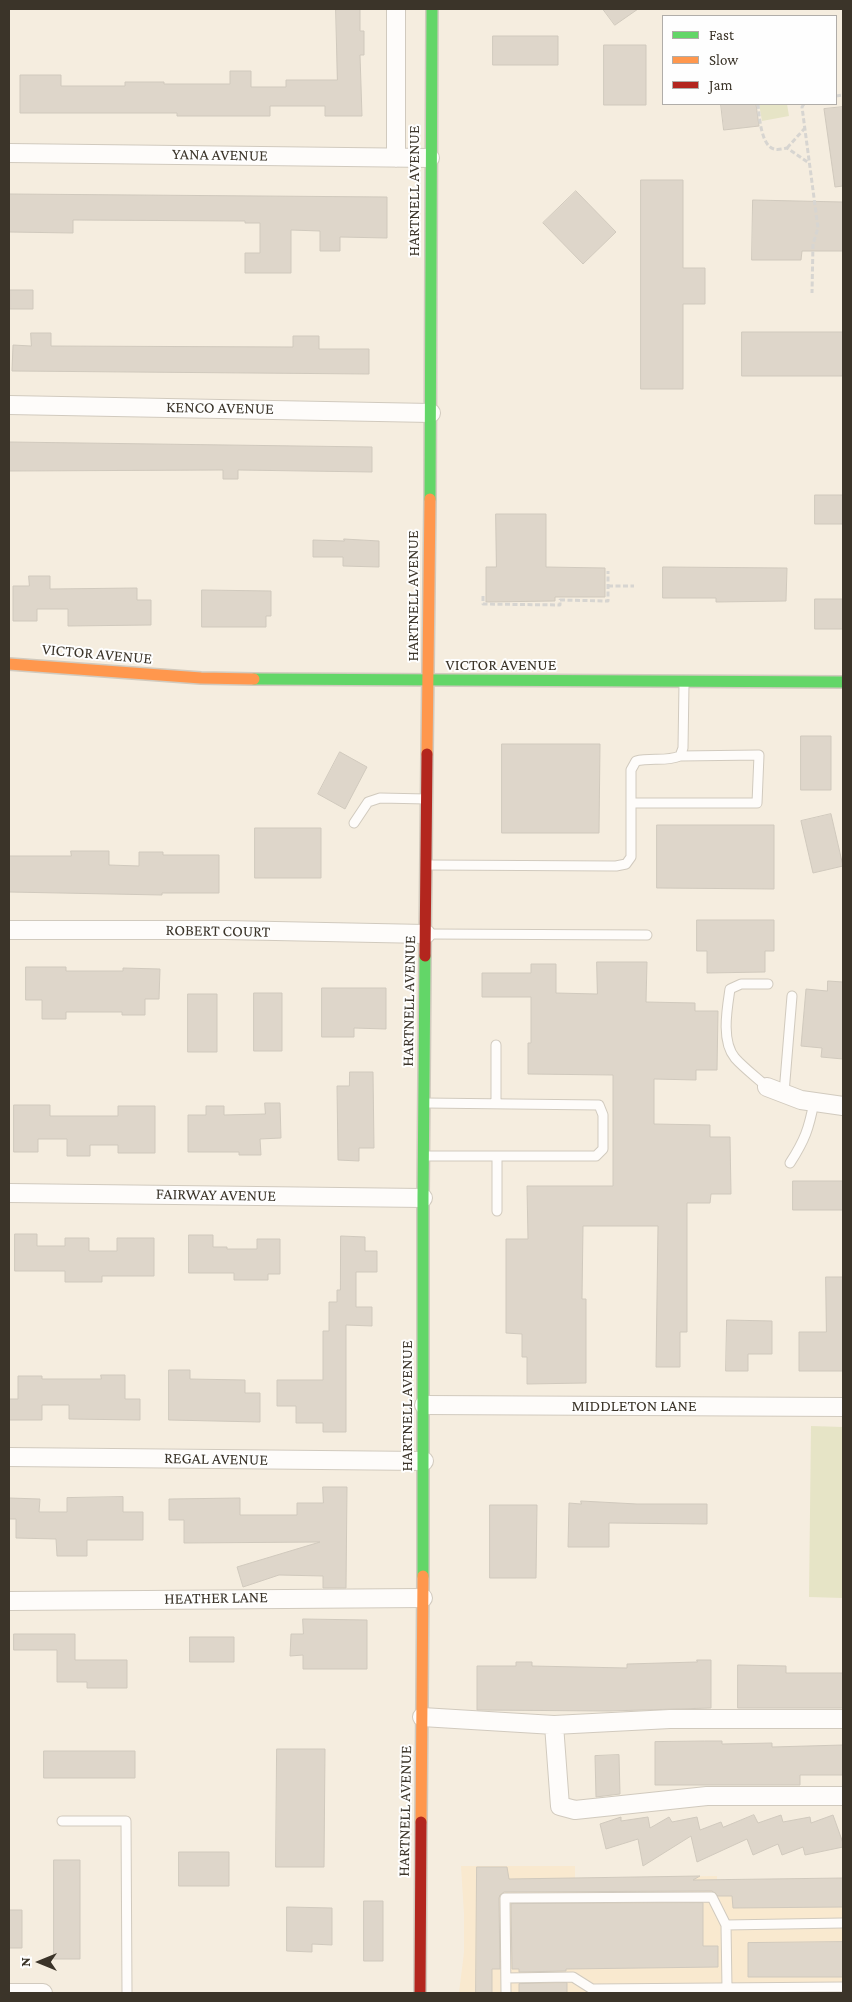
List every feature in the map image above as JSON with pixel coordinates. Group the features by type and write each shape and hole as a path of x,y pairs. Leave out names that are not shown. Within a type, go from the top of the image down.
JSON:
{"main road":[{"name":"HARTNELL AVENUE","path":"420,1993 424,1461 423,1198 429,681 432,9"},
{"name":"VICTOR AVENUE","path":"9,664 202,678 429,681 843,682"}],"street":[{"path":"396,9 396,158"},
{"name":"YANA AVENUE","path":"9,152 430,158"},
{"name":"KENCO AVENUE","path":"9,405 431,413"},
{"name":"ROBERT COURT","path":"9,930 225,930 426,934"},
{"path":"766,1087 801,1100 843,1106"},
{"name":"FAIRWAY AVENUE","path":"9,1193 423,1198"},
{"name":"MIDDLETON LANE","path":"424,1405 843,1408"},
{"name":"REGAL AVENUE","path":"9,1457 424,1461"},
{"name":"HEATHER LANE","path":"9,1601 423,1598"},
{"path":"422,1717 554,1725 670,1719 843,1719"},
{"path":"554,1725 560,1806 575,1810 707,1796 843,1796"},
{"path":"9,1993 44,1993"}],"lane":[{"path":"680,756 683,748 684,681"},
{"path":"427,865 616,866 626,864 631,857 632,770 636,761 672,759 680,756 759,755 756,804 632,804"},
{"path":"354,823 368,802 380,798 428,799"},
{"path":"426,934 647,935"},
{"path":"766,1087 734,1057 727,1041 727,1006 730,989 741,984 768,984"},
{"path":"784,1093 792,996"},
{"path":"496,1045 496,1104"},
{"path":"790,1162 808,1131 814,1102"},
{"path":"424,1103 599,1105 603,1115 603,1149 596,1156 424,1156"},
{"path":"497,1156 497,1211"},
{"path":"62,1821 126,1821 127,1993"},
{"path":"506,1993 506,1898 712,1897 726,1925 727,1988"},
{"path":"726,1925 843,1924"},
{"path":"506,1978 573,1977 592,1991 843,1987"}],"path":[{"path":"758,105 765,141 775,150 786,148 805,128"},
{"path":"804,105 805,128 818,228 813,244 812,293"},
{"path":"786,148 810,164"},
{"path":"483,596 483,604 560,605 560,600 608,601 608,571"},
{"path":"608,586 634,586"}],"shaded area":[{"path":"759,105 787,105 789,116 762,121"},
{"path":"811,1426 843,1427 843,1598 809,1597"},
{"path":"461,1866 575,1866 575,1878 717,1876 717,1880 843,1878 843,1993 459,1993 464,1952"}],"building":[{"path":"336,9 360,9 360,31 364,31 364,55 360,55 362,116 325,116 325,106 270,106 270,116 177,116 177,113 20,113 20,75 61,75 61,86 125,86 125,82 230,84 230,71 251,71 251,87 286,87 286,80 337,80"},
{"path":"603,9 638,9 615,25"},
{"path":"493,36 558,36 558,65 493,65"},
{"path":"604,45 646,45 646,105 604,105"},
{"path":"721,105 756,105 759,126 724,130"},
{"path":"843,107 843,186 835,187 824,109"},
{"path":"641,180 683,180 683,268 705,268 705,304 683,304 683,389 641,389"},
{"path":"576,191 616,232 583,264 543,223"},
{"path":"9,194 387,197 387,238 340,237 340,251 320,251 320,231 291,230 291,273 245,273 245,253 260,253 260,223 245,223 245,221 73,220 73,233 9,232"},
{"path":"753,200 843,202 843,251 802,251 801,260 752,260"},
{"path":"10,290 33,290 33,309 10,309"},
{"path":"742,332 843,332 843,376 742,376"},
{"path":"31,333 51,333 51,346 293,347 293,336 319,336 319,349 369,349 369,374 12,371 13,345 31,346"},
{"path":"9,442 372,447 372,472 238,470 238,479 223,479 223,470 9,471"},
{"path":"815,495 843,495 843,524 815,524"},
{"path":"496,514 546,514 546,567 605,568 605,597 555,597 555,601 486,602 486,567 496,567"},
{"path":"344,539 379,541 379,567 343,566 343,557 313,557 313,540 344,541"},
{"path":"663,567 787,568 786,601 716,602 716,598 663,598"},
{"path":"29,576 50,576 50,589 137,588 137,600 151,600 151,625 68,626 68,609 37,609 37,621 13,621 13,586 29,586"},
{"path":"202,590 271,591 271,616 266,616 266,627 202,627"},
{"path":"815,599 843,599 843,629 815,629"},
{"path":"801,736 831,736 831,790 801,790"},
{"path":"502,744 600,744 599,833 502,833"},
{"path":"340,752 367,767 345,809 318,794"},
{"path":"831,814 843,866 813,873 801,821"},
{"path":"657,825 774,825 774,889 657,888"},
{"path":"255,828 321,828 321,878 255,878"},
{"path":"71,851 109,851 109,865 139,866 139,852 163,852 163,855 219,855 219,893 162,893 162,895 9,892 9,856 71,856"},
{"path":"697,920 774,920 774,951 765,951 765,972 707,973 707,951 697,951"},
{"path":"597,962 647,962 646,1002 695,1003 695,1011 718,1011 717,1070 696,1070 696,1080 654,1079 654,1124 710,1125 710,1137 730,1137 731,1194 711,1194 710,1203 687,1203 687,1332 680,1332 680,1367 656,1367 658,1226 583,1226 582,1299 586,1299 586,1383 527,1384 527,1357 522,1357 522,1334 506,1333 506,1239 528,1239 527,1186 613,1186 613,1075 528,1074 528,1043 531,1043 531,997 482,997 482,973 531,973 531,964 556,964 556,993 597,994"},
{"path":"26,967 66,967 66,971 123,971 123,968 160,969 159,999 145,999 145,1015 122,1015 122,1012 66,1012 66,1019 42,1019 42,1000 26,1000"},
{"path":"828,981 843,982 843,1059 821,1057 822,1048 801,1046 806,989 827,991"},
{"path":"322,988 386,988 386,1029 354,1028 354,1037 322,1037"},
{"path":"254,993 282,993 282,1051 254,1051"},
{"path":"188,994 217,994 217,1052 188,1052"},
{"path":"350,1072 373,1072 374,1148 359,1148 359,1161 338,1160 337,1086 349,1086"},
{"path":"265,1103 280,1103 281,1138 260,1139 261,1155 239,1155 239,1152 188,1152 188,1115 206,1115 206,1106 224,1106 224,1115 265,1114"},
{"path":"14,1105 50,1105 50,1116 118,1116 118,1106 155,1106 155,1153 118,1153 118,1145 90,1145 90,1156 67,1156 67,1139 38,1139 38,1152 14,1152"},
{"path":"793,1181 843,1181 843,1210 793,1210"},
{"path":"15,1234 37,1234 37,1246 65,1246 65,1238 89,1238 89,1251 117,1251 117,1238 154,1238 154,1276 102,1276 102,1282 65,1282 65,1271 15,1271"},
{"path":"189,1235 213,1235 213,1247 227,1247 227,1249 257,1249 257,1239 280,1239 280,1274 268,1274 268,1280 234,1280 234,1273 189,1273"},
{"path":"341,1236 365,1237 365,1251 377,1251 377,1272 356,1272 356,1307 372,1307 372,1326 346,1325 346,1432 323,1432 323,1423 296,1423 296,1406 277,1406 277,1380 323,1380 323,1331 329,1331 329,1302 337,1302 337,1290 340,1290"},
{"path":"826,1277 843,1277 843,1371 799,1371 799,1332 826,1332"},
{"path":"727,1320 772,1321 772,1354 748,1354 748,1371 726,1371"},
{"path":"169,1370 190,1370 190,1379 245,1380 245,1393 260,1393 260,1422 169,1420"},
{"path":"101,1375 125,1375 125,1399 140,1399 140,1420 69,1419 69,1405 42,1405 42,1420 9,1420 9,1399 18,1399 18,1376 42,1376 42,1379 101,1379"},
{"path":"323,1487 347,1487 346,1588 323,1588 323,1576 279,1575 243,1587 237,1567 320,1542 184,1543 184,1520 169,1520 169,1499 240,1498 240,1515 297,1515 297,1503 323,1503"},
{"path":"123,1497 123,1512 143,1512 143,1540 87,1540 87,1556 57,1556 56,1539 16,1538 16,1519 9,1519 9,1498 40,1499 39,1512 67,1512 67,1498"},
{"path":"581,1501 637,1504 707,1504 707,1524 609,1523 609,1547 568,1547 569,1503 581,1504"},
{"path":"490,1505 537,1505 536,1578 490,1578"},
{"path":"303,1619 367,1620 367,1669 303,1669 303,1655 290,1656 291,1634 303,1634"},
{"path":"14,1634 75,1634 75,1660 127,1660 127,1688 87,1688 87,1682 57,1682 57,1650 14,1650"},
{"path":"190,1637 234,1637 234,1662 190,1662"},
{"path":"697,1660 711,1660 711,1708 609,1711 477,1710 477,1666 516,1666 516,1662 532,1662 532,1666 627,1668 627,1664 697,1662"},
{"path":"738,1665 786,1666 786,1673 843,1673 843,1708 738,1708"},
{"path":"722,1741 722,1744 772,1743 772,1747 843,1745 843,1775 800,1775 800,1785 655,1785 655,1742"},
{"path":"277,1749 325,1749 324,1867 276,1867"},
{"path":"44,1751 135,1751 135,1778 44,1778"},
{"path":"619,1755 620,1794 596,1797 595,1756"},
{"path":"754,1815 758,1823 781,1815 783,1822 810,1817 811,1823 833,1815 843,1847 805,1855 803,1847 782,1855 778,1844 753,1855 747,1839 697,1862 691,1836 643,1866 638,1839 606,1849 600,1824 621,1817 621,1821 648,1817 650,1828 669,1817 672,1822 697,1817 700,1830 721,1822 723,1827"},
{"path":"179,1852 229,1852 229,1886 179,1886"},
{"path":"54,1860 80,1860 80,1959 54,1959"},
{"path":"477,1867 507,1867 509,1879 700,1876 693,1880 843,1878 843,1907 733,1908 732,1896 718,1896 712,1891 504,1892 499,1898 500,1969 492,1969 492,1993 476,1993"},
{"path":"364,1901 383,1901 383,1961 364,1961"},
{"path":"703,1903 703,1946 718,1946 718,1967 566,1969 566,1971 519,1972 519,1969 512,1969 511,1904"},
{"path":"287,1907 332,1908 332,1945 312,1944 312,1952 287,1951"},
{"path":"9,1910 22,1910 22,1948 9,1948"},
{"path":"843,1942 843,1977 748,1977 748,1943"},
{"path":"567,1983 567,1993 519,1993 519,1984"}],"traffic: fast":[{"path":"430,499 432,9"},
{"path":"254,679 843,682"},
{"path":"423,1576 425,956"}],"traffic: slow":[{"path":"427,754 430,499"},
{"path":"9,664 201,678 254,679"},
{"path":"421,1822 423,1576"}],"traffic: jam":[{"path":"425,956 427,754"},
{"path":"420,1993 421,1822"}]}
